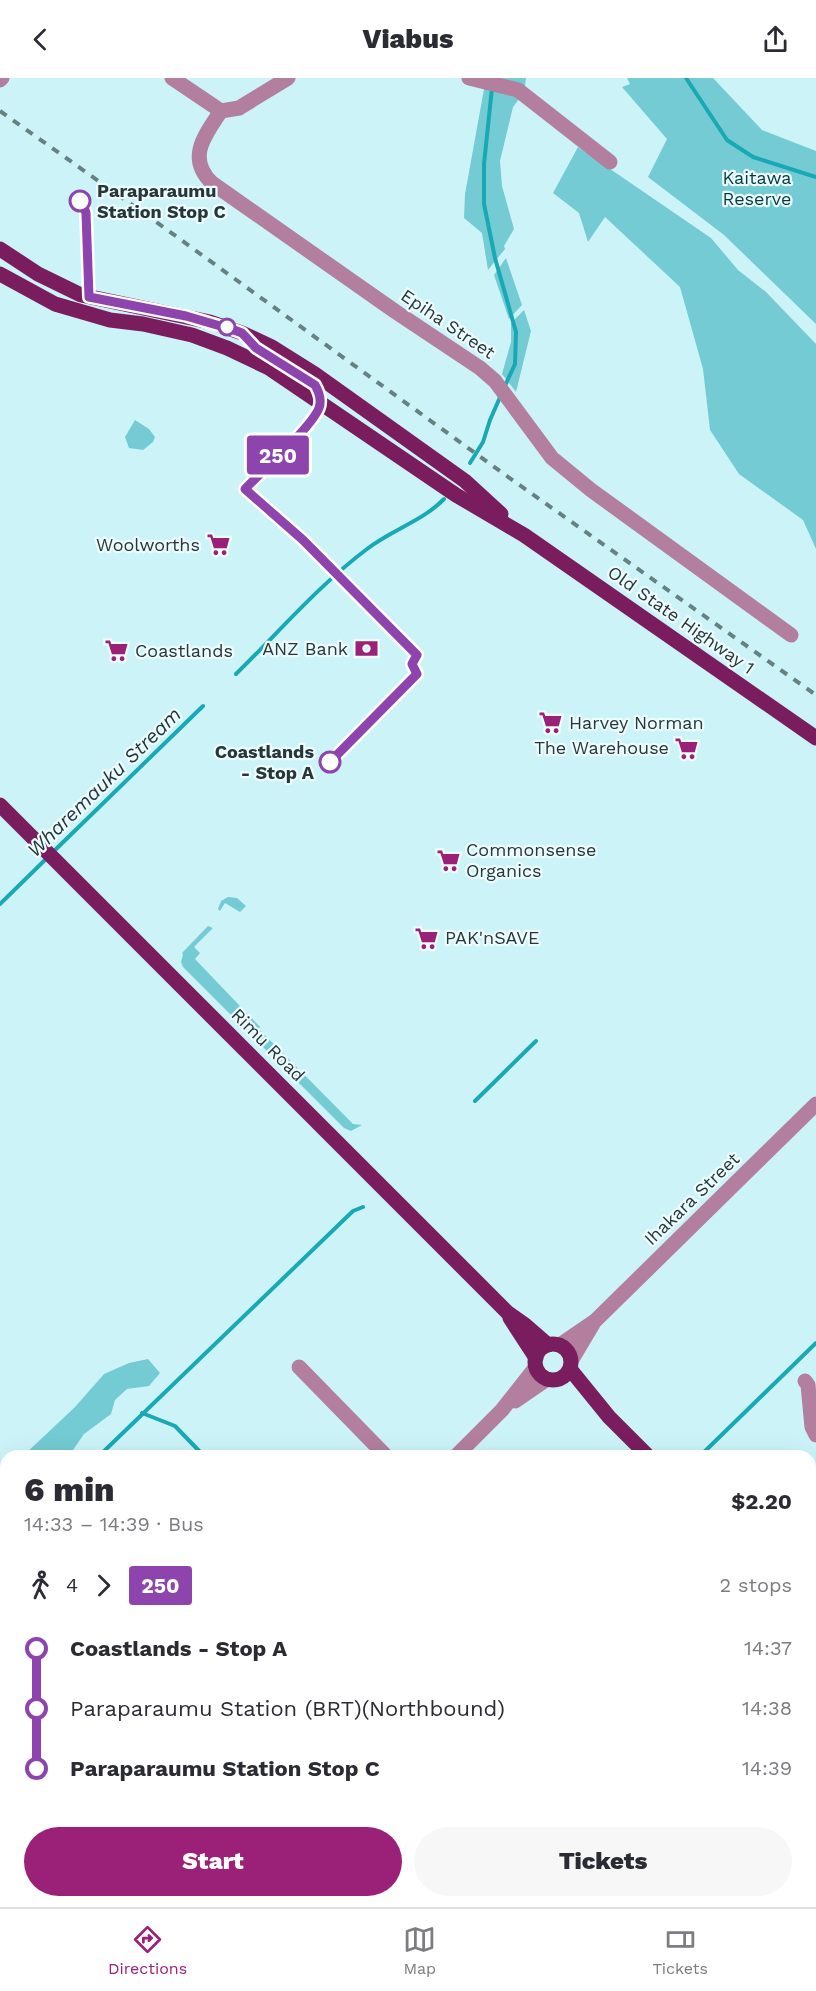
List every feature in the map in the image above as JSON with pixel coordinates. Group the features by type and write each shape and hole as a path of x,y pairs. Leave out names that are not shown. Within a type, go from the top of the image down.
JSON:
{"main road":[{"name":"Old State Highway 1","path":"0,249 38,274 81,295 220,325 272,348 300,364 460,478 524,535"},
{"name":"Old State Highway 1","path":"0,274 39,297 80,312 175,331 219,344 269,368 450,491 524,535 816,738"},
{"name":"Rimu Road","path":"0,805 508,1313 554,1345 566,1349 562,1372 538,1372 536,1362 508,1313"},
{"path":"536,1362 542,1348 554,1345"},
{"path":"562,1372 642,1450"}],"street":[{"path":"172,78 221,111 239,108 288,78"},
{"path":"474,79 512,87 524,94 610,162"},
{"name":"Epiha Street","path":"221,111 198,153 200,168 204,175 240,203 464,357 495,381 552,458 591,490 791,635"},
{"name":"Ihakara Street","path":"502,1410 562,1372 595,1321 816,1104"},
{"name":"Ihakara Street","path":"554,1345 595,1321"},
{"name":"Ihakara Street","path":"462,1450 502,1410 536,1362"},
{"path":"299,1367 380,1450"},
{"path":"805,1381 812,1427 816,1435"}],"green space":[{"path":"486,78 526,78 525,86 513,82 519,99 513,107 500,161 502,186 514,229 504,246 505,249 488,270 482,233 464,218 465,194"},
{"name":"Kaitawa Reserve","path":"627,78 713,78 762,130 816,151 816,324 724,235 648,177 667,139 622,87 630,84"},
{"path":"578,147 711,238 738,270 766,292 816,344 816,549 803,520 739,474 710,430 703,369 680,287 605,217 588,242 579,213 553,193"},
{"path":"506,258 522,305 509,319 494,275"},
{"path":"524,310 531,331 516,392 502,374 511,342 511,323"},
{"path":"135,420 149,429 155,437 153,442 143,450 129,448 125,437"},
{"path":"228,897 237,898 246,906 240,912 225,903 220,911 218,909 221,901"},
{"path":"208,926 213,928 194,947 200,953 195,959 260,1027 259,1029 353,1124 362,1125 351,1131 344,1128 183,967 182,953"},
{"path":"148,1359 160,1373 149,1386 127,1389 115,1400 111,1414 84,1434 73,1450 29,1450 75,1407 104,1374 129,1363"}],"waterway":[{"name":"Wharemauku Stream","path":"686,78 727,140 753,157 816,177"},
{"name":"Wharemauku Stream","path":"492,88 484,164 484,204 495,258 516,332 515,364 504,388"},
{"name":"Wharemauku Stream","path":"470,463 483,442 501,395"},
{"name":"Wharemauku Stream","path":"236,674 349,563 376,542 436,507 444,499"},
{"name":"Wharemauku Stream","path":"53,852 203,706"},
{"name":"Wharemauku Stream","path":"0,904 48,857"},
{"path":"475,1101 536,1041"},
{"path":"105,1450 353,1211 363,1207"},
{"path":"706,1450 816,1343"},
{"path":"142,1413 175,1426 198,1450"}],"railway":[{"path":"0,111 504,474 816,695"}],"bus line":[{"name":"250","path":"80,201 86,213 89,297 186,316 242,333 256,348 315,385 318,391 319,407 310,422 245,489 303,540 417,655 412,660 412,668 417,674 330,762"}],"place":[{"name":"Paraparaumu Station Stop C","path":"80,201"},
{"name":"Woolworths","path":"218,545"},
{"name":"ANZ Bank","path":"366,649"},
{"name":"Coastlands","path":"117,651"},
{"name":"Harvey Norman","path":"551,723"},
{"name":"The Warehouse","path":"687,748"},
{"name":"Coastlands - Stop A","path":"330,762"},
{"name":"Commonsense Organics","path":"448,860"},
{"name":"PAK'nSAVE","path":"427,938"}]}
